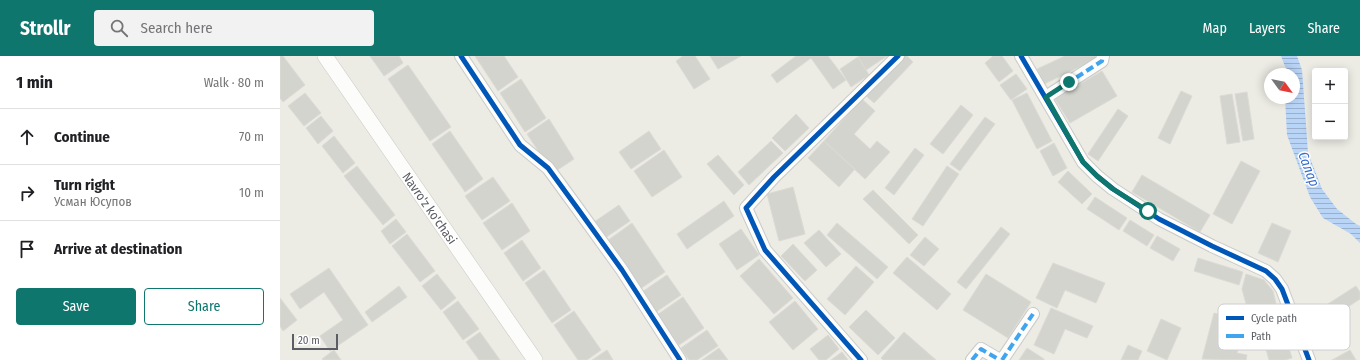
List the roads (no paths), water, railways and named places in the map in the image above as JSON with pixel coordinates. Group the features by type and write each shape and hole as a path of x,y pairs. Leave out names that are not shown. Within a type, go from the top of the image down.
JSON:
{"street":[{"name":"Navro'z ko'chasi","path":"325,56 535,360"},
{"path":"461,56 520,145 548,168 622,270 680,360"},
{"path":"861,360 765,250 746,208 774,177 898,56"},
{"path":"1021,56 1083,162 1097,176 1113,189 1159,219 1199,240 1266,271 1275,279 1282,289 1288,304"},
{"path":"1046,97 1102,61 1102,56"},
{"path":"972,360 981,349 1001,360 1032,314"},
{"path":"1305,350 1309,360"}],"water":[{"name":"Салар","path":"1281,56 1297,56 1302,70 1308,153 1322,189 1337,209 1360,226 1360,243 1351,234 1323,218 1310,197 1287,135 1285,104 1300,104 1300,68 1286,68"}]}
